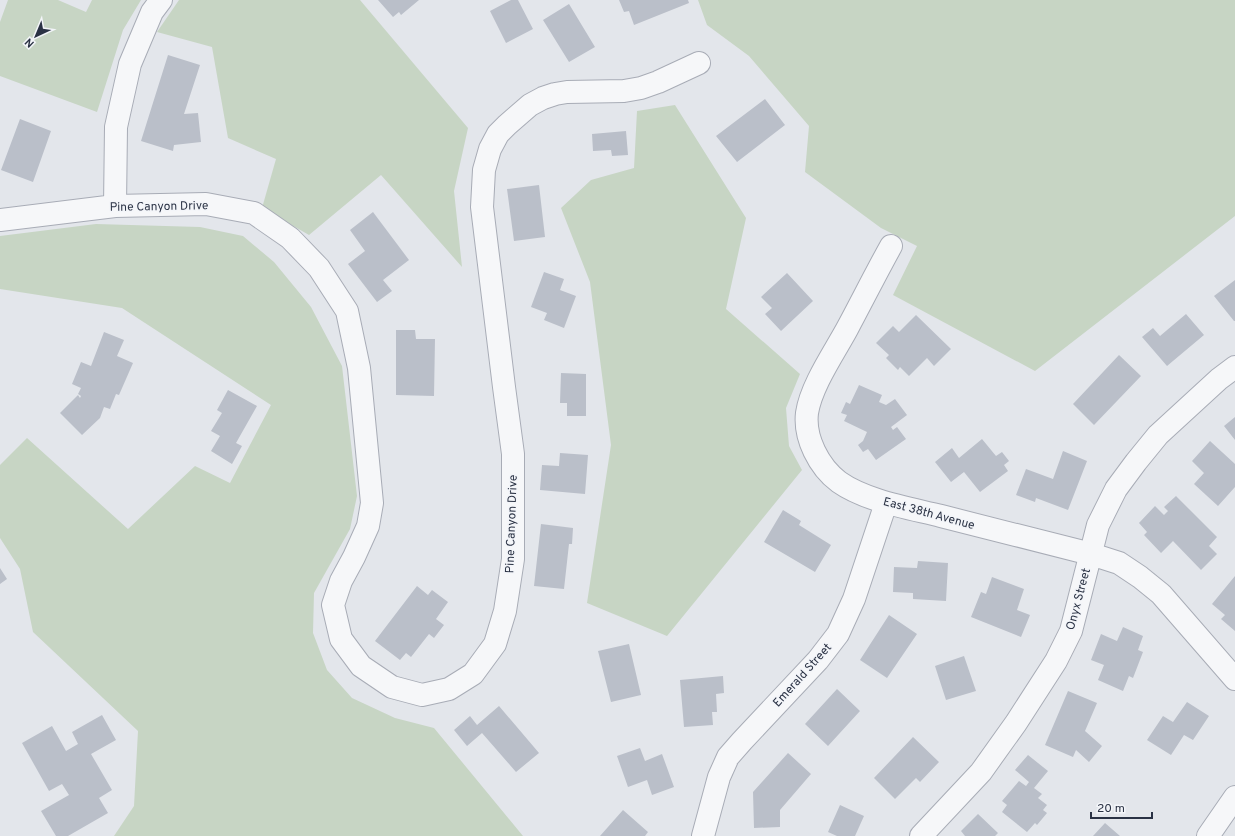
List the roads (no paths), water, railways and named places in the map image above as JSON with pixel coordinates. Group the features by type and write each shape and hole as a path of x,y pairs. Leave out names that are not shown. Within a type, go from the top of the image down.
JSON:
{"street":[{"path":"115,206 116,128 130,64 152,12 160,0"},
{"name":"Pine Canyon Drive","path":"0,220 115,206 206,204 254,213 290,238 320,268 347,311 359,368 372,503 368,526 341,581 333,605 341,640 361,666 392,687 422,694 449,689 473,674 495,644 505,612 513,559 513,454 482,207 484,170 490,149 498,134 506,125 530,105 543,98 567,92 624,91 641,88 658,82 699,63"},
{"name":"East 38th Avenue","path":"891,246 820,377 807,413 811,443 826,470 837,481 848,488 886,503 1091,554 1119,563 1140,577 1161,594 1235,679"},
{"name":"Onyx Street","path":"921,836 981,772 1016,723 1056,661 1071,631 1098,525 1116,489 1158,435 1219,379 1235,367"},
{"name":"Emerald Street","path":"703,836 719,777 728,757 818,660 838,634 854,599 886,503"},
{"path":"1208,836 1235,797"}]}
